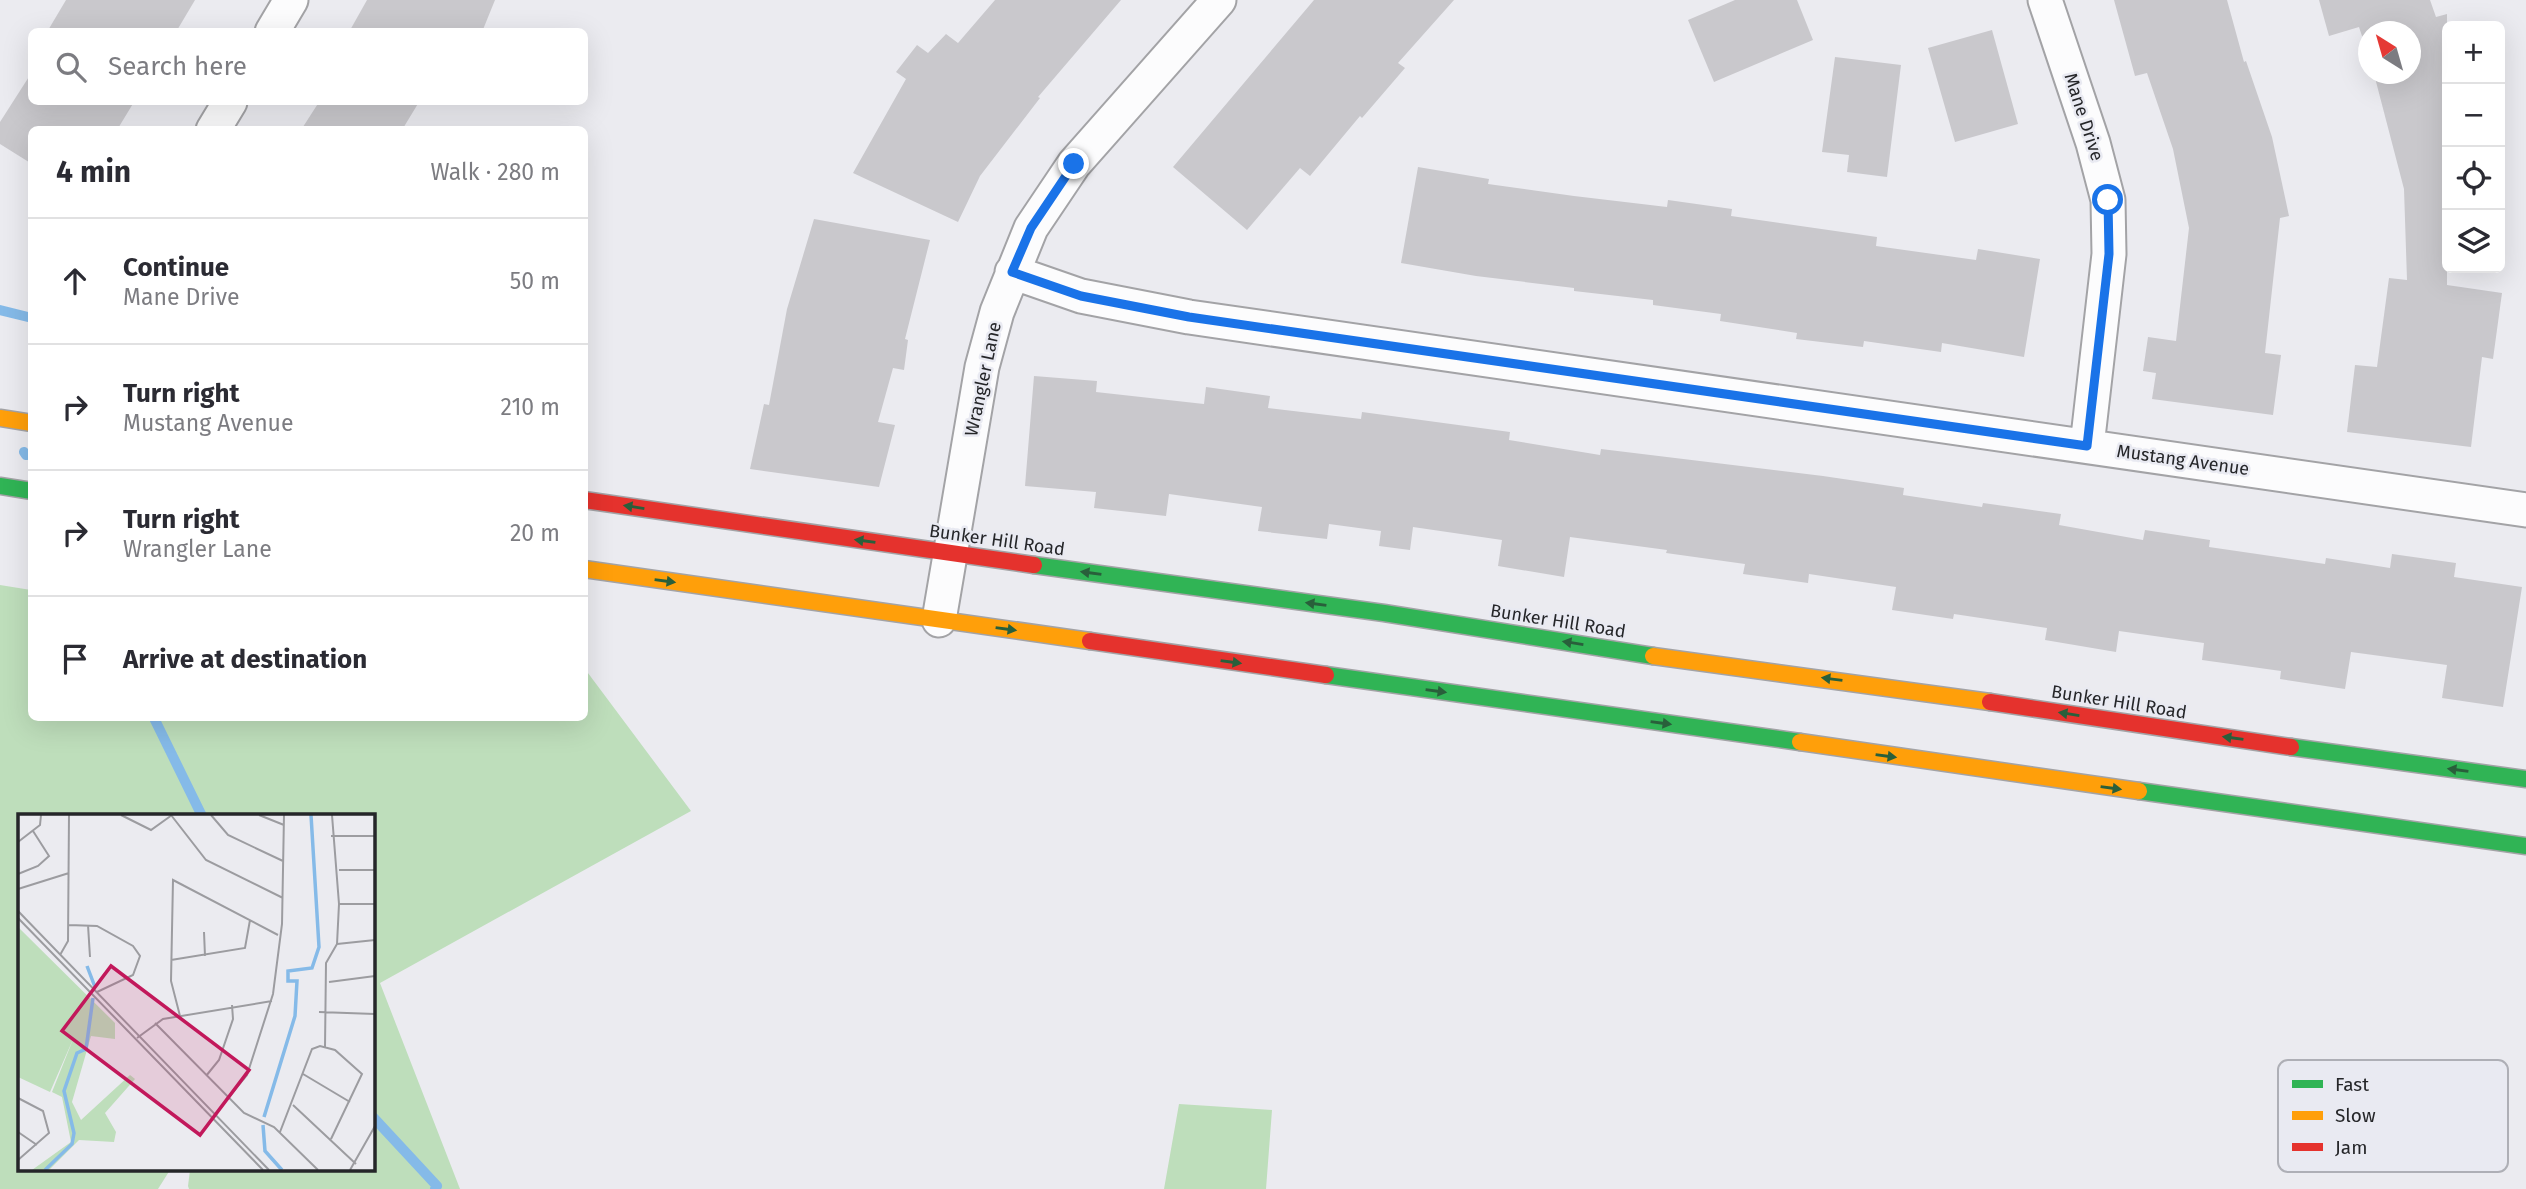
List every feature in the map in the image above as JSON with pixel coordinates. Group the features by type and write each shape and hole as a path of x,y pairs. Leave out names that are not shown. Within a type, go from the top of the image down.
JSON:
{"main road":[{"path":"0,418 28,422"},
{"path":"0,486 28,490"},
{"name":"Bunker Hill Road","path":"588,501 951,554 1384,613 1640,654 1900,688 2185,732 2526,779"},
{"path":"588,570 2526,846"}],"street":[{"path":"274,28 290,0"},
{"name":"Wrangler Lane","path":"939,620 982,366 997,312 1031,228 1074,164 1219,0"},
{"name":"Mane Drive","path":"2045,0 2093,143 2108,200 2109,254 2087,446"},
{"path":"215,126 228,105"},
{"name":"Mustang Avenue","path":"1012,272 1081,296 1189,317 2526,510"}],"green space":[{"path":"0,585 28,590 28,721 588,721 588,673 691,811 380,983 460,1189 189,1189 188,1186 190,1172 374,1172 374,814 18,814 18,1172 169,1172 158,1189 0,1189"},
{"path":"1179,1104 1272,1110 1266,1189 1164,1189"}],"building":[{"path":"66,0 195,0 178,28 49,28"},
{"path":"367,0 495,0 484,28 351,28"},
{"path":"995,0 1121,0 1038,97 1040,98 980,176 958,222 853,173 906,79 896,72 917,45 928,53 946,34 958,43"},
{"path":"1314,0 1454,0 1398,63 1405,68 1310,176 1300,168 1247,230 1173,167"},
{"path":"1735,0 1797,0 1813,40 1714,82 1688,20"},
{"path":"2114,0 2227,0 2244,62 2246,61 2272,137 2289,216 2280,218 2265,353 2281,355 2273,415 2152,399 2156,373 2143,371 2148,337 2176,341 2189,228 2173,149 2147,73 2135,76"},
{"path":"2319,0 2430,0 2436,17 2447,14 2447,21 2442,21 2442,273 2447,273 2447,285 2502,293 2493,359 2482,357 2471,447 2347,432 2355,365 2377,367 2389,278 2407,280 2404,189 2377,84 2421,84 2421,21 2358,21 2358,27 2329,36"},
{"path":"1992,30 2018,124 1955,142 1928,48"},
{"path":"1835,57 1901,65 1887,177 1847,172 1849,155 1822,152"},
{"path":"28,78 28,105 132,105 119,126 28,126 28,162 0,144 0,122"},
{"path":"317,105 417,105 404,126 304,126"},
{"path":"1418,167 1489,179 1488,184 1574,196 1667,207 1668,200 1732,209 1731,216 1877,237 1876,246 1976,260 1978,249 2040,259 2024,357 1942,343 1941,352 1864,341 1863,347 1796,339 1797,333 1720,321 1721,314 1653,305 1653,300 1574,291 1574,288 1476,276 1401,263"},
{"path":"814,219 930,240 905,339 908,340 904,370 893,368 878,422 895,425 879,487 750,469 764,404 769,405 787,309"},
{"path":"1034,376 1097,381 1096,392 1204,404 1206,387 1270,396 1268,408 1361,419 1362,412 1510,432 1509,440 1600,455 1601,449 1823,476 1904,488 1903,495 1982,507 1983,503 2061,514 2059,525 2143,540 2145,530 2210,540 2209,547 2325,564 2326,558 2390,568 2392,554 2456,563 2454,577 2522,587 2503,707 2442,698 2447,665 2351,652 2345,689 2280,679 2281,671 2202,660 2204,643 2119,631 2116,652 2045,640 2047,628 1954,614 1953,619 1892,610 1896,587 1809,574 1808,583 1743,574 1745,564 1666,553 1667,550 1570,537 1564,577 1498,566 1502,540 1413,527 1410,550 1379,546 1381,531 1329,524 1327,539 1258,531 1262,507 1169,494 1166,516 1094,508 1096,492 1025,486"}],"waterway":[{"path":"0,310 28,317"},
{"path":"155,721 201,814"},
{"path":"374,1118 437,1186 435,1189"}],"traffic: fast":[{"path":"0,486 28,490"},
{"path":"1034,565 1384,613 1653,656"},
{"path":"1326,675 1800,742"},
{"path":"2291,747 2526,779"},
{"path":"2139,791 2526,846"}],"traffic: slow":[{"path":"0,418 28,422"},
{"path":"588,570 1090,641"},
{"path":"1653,656 1990,702"},
{"path":"1800,742 2139,791"}],"traffic: jam":[{"path":"588,501 1034,565"},
{"path":"1090,641 1326,675"},
{"path":"1990,702 2291,747"}],"route":[{"path":"1074,164 1031,228 1012,272 1081,296 1189,317 2087,446 2109,254 2108,200"}]}
